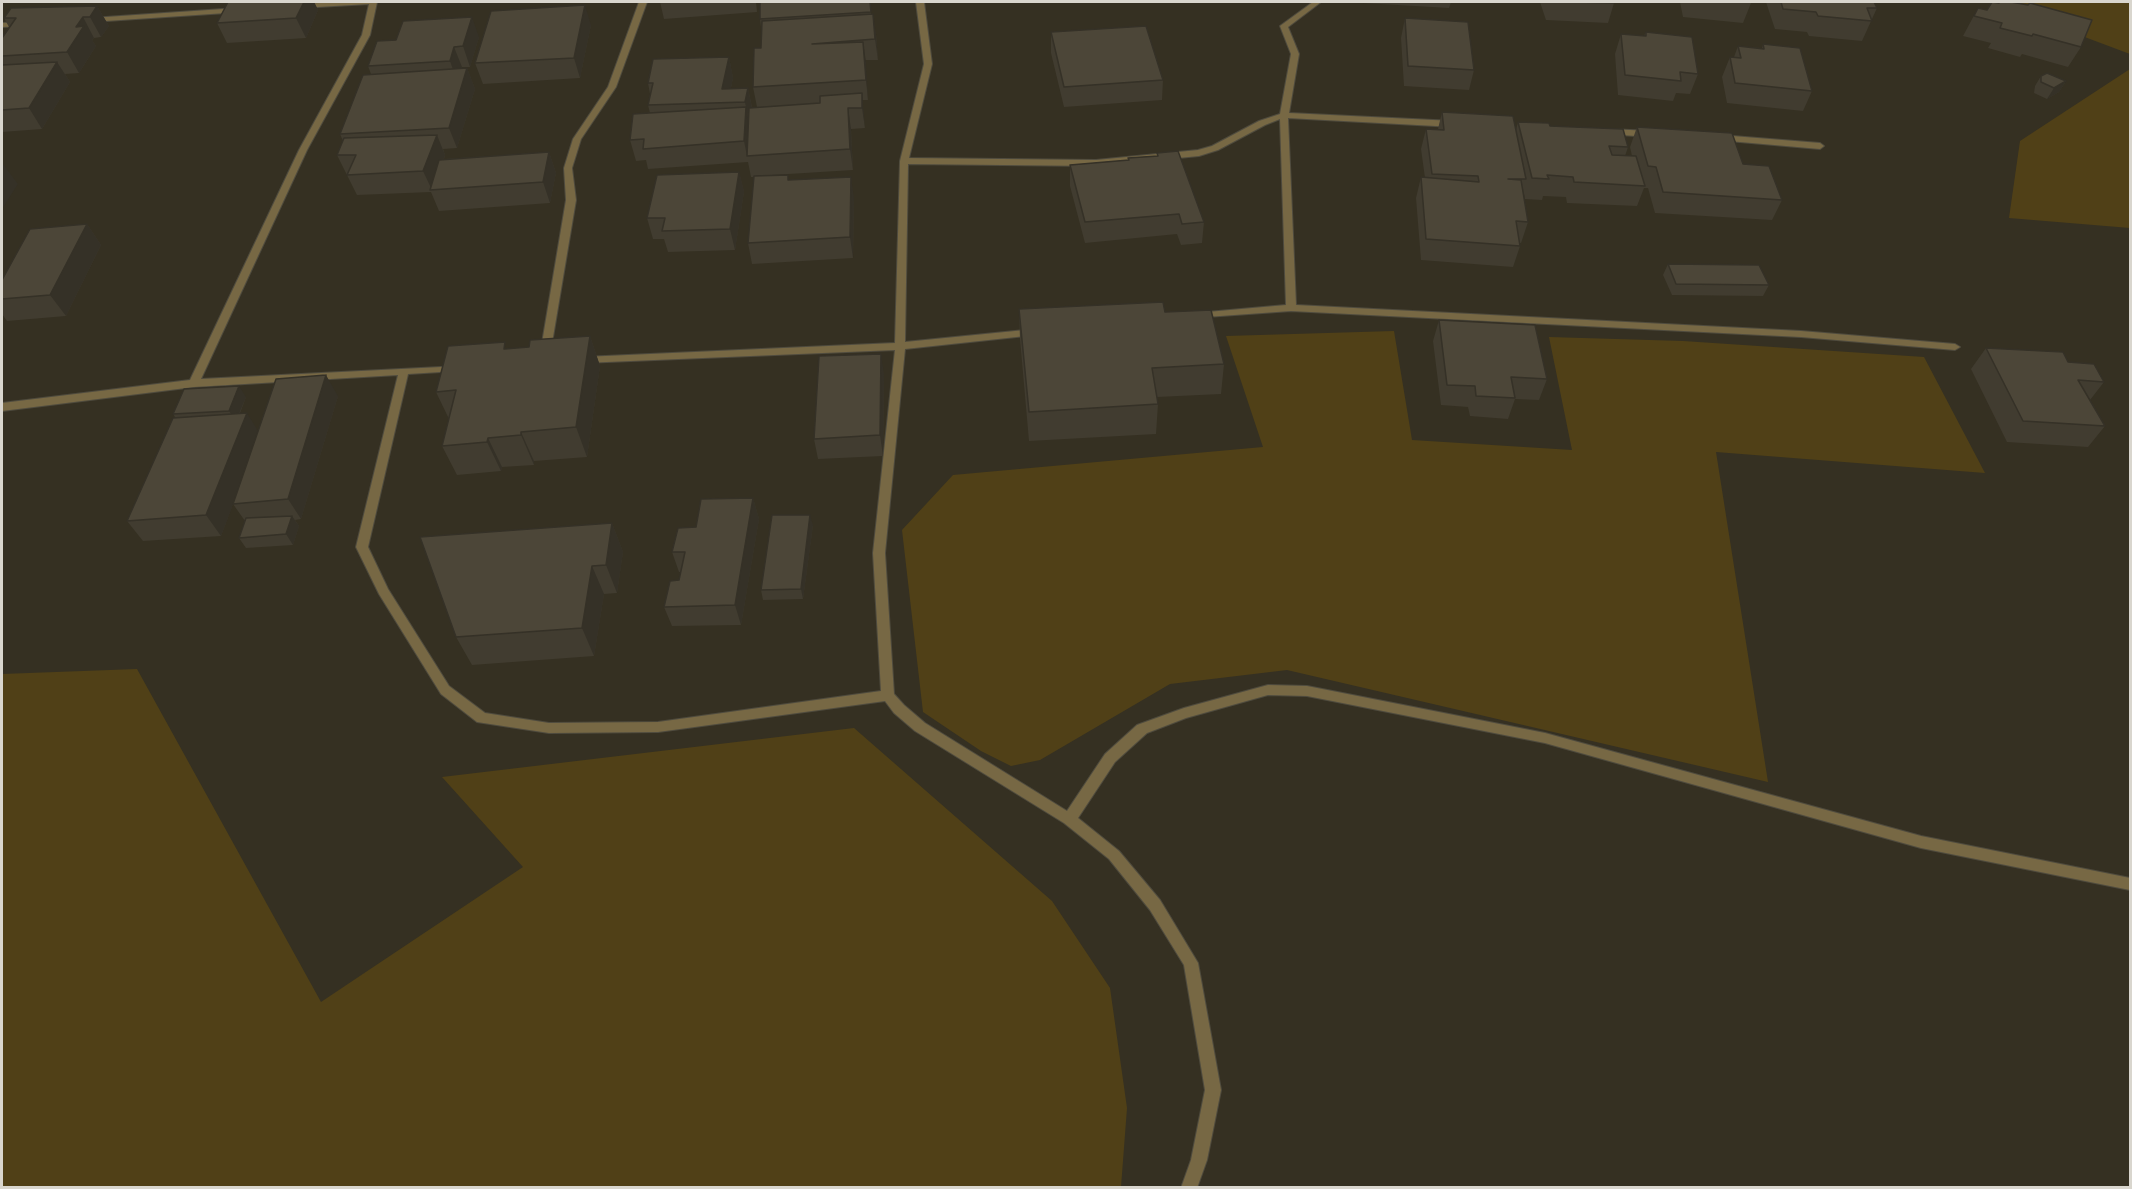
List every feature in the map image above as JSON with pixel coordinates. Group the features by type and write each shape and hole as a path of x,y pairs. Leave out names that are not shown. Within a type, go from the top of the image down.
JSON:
{"street":[{"path":"194,383 303,150 366,35 372,2 287,7"},
{"path":"543,362 556,298 571,200 568,168 577,139 612,87 643,2"},
{"path":"920,2 928,64 904,161 900,346 879,553 888,695 899,710 921,727 1069,819 1114,855 1155,905 1191,963 1213,1090 1199,1160 1189,1188"},
{"path":"1291,308 1284,115 1295,54 1284,26 1317,2"},
{"path":"85,20 252,9"},
{"path":"2,25 37,23"},
{"path":"904,161 1096,163 1198,153 1215,148 1262,123 1284,115 1461,124"},
{"path":"1603,132 1662,135"},
{"path":"1710,138 1820,146"},
{"path":"1188,317 1291,308 1801,334 1955,346"},
{"path":"567,361 900,346 1049,330"},
{"path":"532,363 555,361"},
{"path":"2,407 194,383 474,367"},
{"path":"404,371 362,548 383,591 445,690 482,718 549,728 658,727 888,695"},
{"path":"1069,819 1110,758 1143,729 1184,713 1268,690 1307,691 1545,738 1922,842 2130,884"}],"shaded area":[{"path":"1990,2 2130,2 2130,54 1994,3"},
{"path":"2130,69 2130,228 2009,218 2020,141"},
{"path":"1394,331 1412,440 1572,450 1549,337 1683,341 1924,357 1985,473 1716,452 1768,782 1287,670 1170,684 1040,760 1011,766 981,751 923,712 902,530 953,475 1263,447 1226,336"},
{"path":"137,669 321,1002 523,867 442,777 854,728 1052,901 1110,988 1127,1108 1121,1187 2,1187 2,674"}],"building":[{"path":"228,2 304,2 296,18 217,23"},
{"path":"760,2 870,2 871,12 760,19"},
{"path":"1781,2 1874,2 1877,8 1867,8 1872,21 1818,16 1816,12 1783,9"},
{"path":"1992,2 2028,5 2030,3 2092,20 2081,47 2000,28 2002,23 1974,16 1978,8 1987,10"},
{"path":"585,5 574,58 475,63 491,11"},
{"path":"97,6 90,17 83,17 76,27 84,26 67,52 2,56 2,38 16,18 4,18 11,8"},
{"path":"873,14 875,39 812,44 863,42 866,80 753,87 754,48 761,48 762,21"},
{"path":"472,17 463,46 454,47 450,61 368,66 377,41 396,40 403,21"},
{"path":"1405,18 1468,22 1474,70 1408,66"},
{"path":"1146,26 1163,80 1064,87 1051,32"},
{"path":"1646,32 1692,37 1698,74 1680,72 1681,81 1625,75 1621,34 1646,36"},
{"path":"1763,44 1800,48 1812,91 1735,83 1730,57 1741,58 1738,46 1764,49"},
{"path":"729,57 722,89 748,88 745,102 648,105 653,83 648,83 653,59"},
{"path":"57,62 29,108 2,110 2,65"},
{"path":"467,68 449,128 340,134 363,75"},
{"path":"2047,73 2066,81 2054,88 2041,82 2041,76"},
{"path":"862,93 862,108 848,108 850,149 747,156 749,108 820,103 820,96"},
{"path":"746,107 744,141 643,149 644,139 630,140 633,114"},
{"path":"1442,112 1513,116 1526,179 1508,179 1521,180 1528,222 1516,221 1520,246 1426,239 1421,177 1479,182 1478,176 1432,174 1426,129 1444,130"},
{"path":"1518,122 1549,123 1550,126 1623,129 1628,147 1609,146 1612,155 1636,156 1645,186 1574,182 1573,177 1547,175 1549,179 1532,178"},
{"path":"1637,127 1732,133 1743,164 1769,166 1782,200 1663,192 1656,167 1648,166"},
{"path":"437,135 423,171 347,175 356,155 337,155 344,138"},
{"path":"1178,151 1204,222 1182,224 1179,214 1085,222 1070,165 1129,160 1128,158 1158,156 1157,153"},
{"path":"549,152 543,182 430,190 439,160"},
{"path":"739,172 730,229 662,231 665,218 647,218 657,175"},
{"path":"788,175 788,180 851,177 850,237 748,243 754,176"},
{"path":"87,224 50,295 2,299 2,280 30,229"},
{"path":"1668,264 1759,265 1769,285 1676,284"},
{"path":"1163,302 1165,312 1211,310 1224,364 1152,368 1158,404 1029,412 1019,309"},
{"path":"1439,320 1535,325 1547,379 1511,377 1515,398 1476,396 1475,386 1447,385"},
{"path":"590,336 576,427 521,432 521,435 488,438 487,442 442,446 456,390 436,392 448,346 505,342 504,349 529,347 530,340"},
{"path":"1986,348 2063,352 2068,362 2094,364 2104,382 2078,380 2105,426 2023,421"},
{"path":"881,354 880,435 814,439 819,356"},
{"path":"326,375 288,499 233,504 276,379"},
{"path":"239,386 229,411 173,414 184,389"},
{"path":"247,413 206,515 127,521 173,418"},
{"path":"753,498 735,605 664,607 670,581 679,580 685,552 672,552 678,528 696,527 701,499"},
{"path":"772,515 810,515 801,589 761,590"},
{"path":"292,516 286,534 239,538 246,518"},
{"path":"612,523 606,565 592,566 582,628 456,637 420,537"}]}
